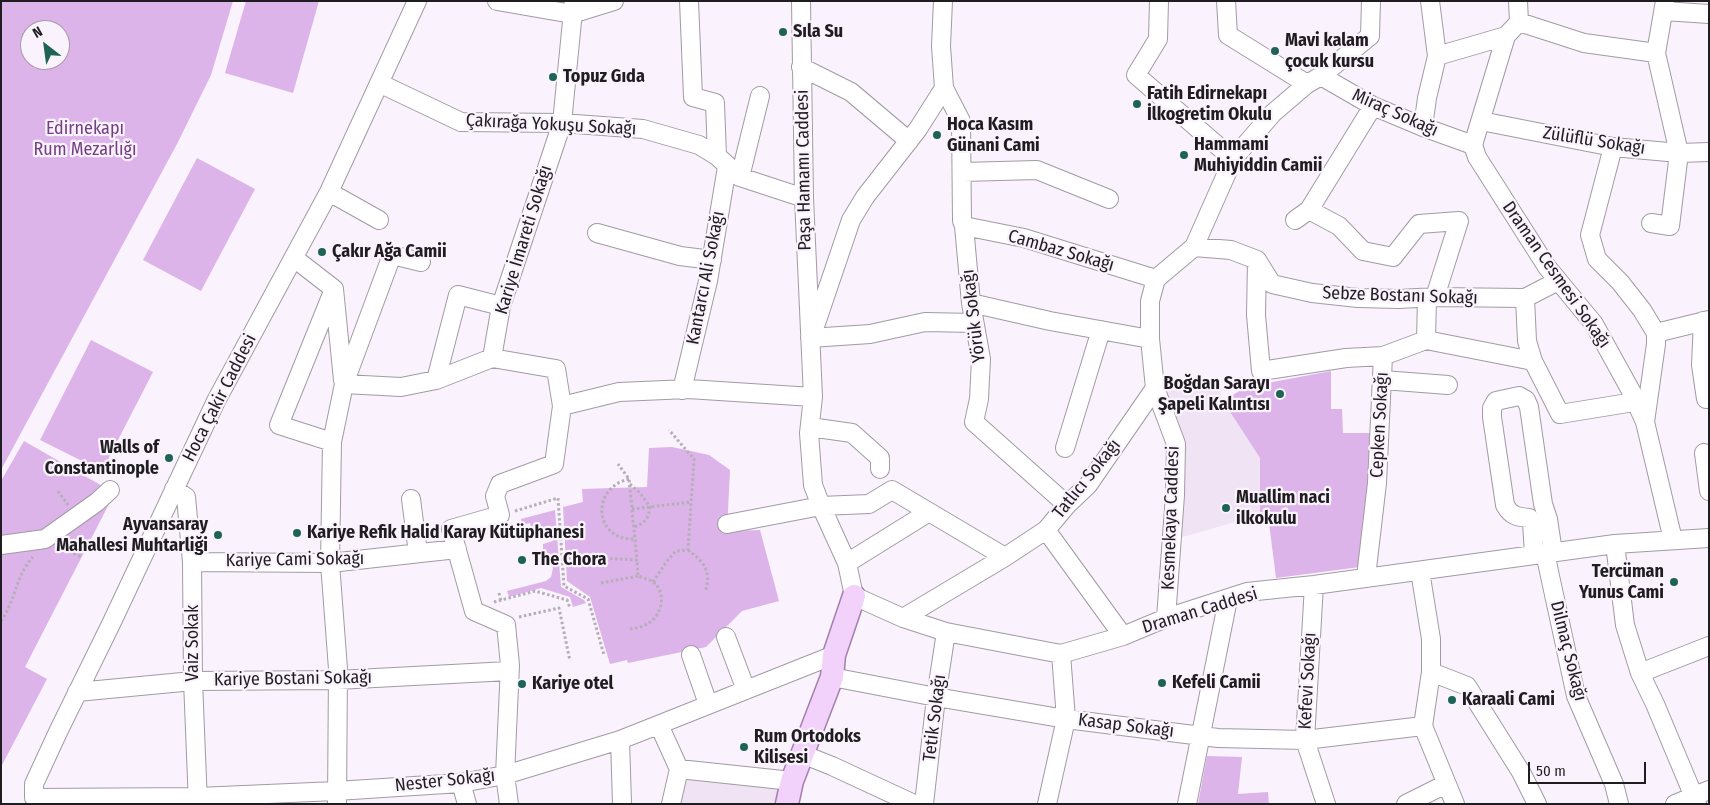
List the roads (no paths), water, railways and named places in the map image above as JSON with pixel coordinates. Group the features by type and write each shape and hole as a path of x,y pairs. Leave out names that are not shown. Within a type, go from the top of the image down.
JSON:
{"main road":[{"path":"786,804 792,781 832,678 834,655 854,596"}],"street":[{"name":"Hoca Çakir Caddesi","path":"34,798 34,784 216,401 329,192 417,1"},
{"path":"497,1 573,8 614,1"},
{"path":"689,1 693,97 715,103 728,167"},
{"name":"Paşa Hamamı Caddesi","path":"801,1 804,198 812,397 810,427 814,485 820,506 847,563 854,596"},
{"path":"943,1 941,46 944,88 918,129 866,197 852,220 810,338 870,334 925,322 974,323"},
{"path":"1159,1 1158,38 1136,75 1233,159"},
{"name":"Miraç Sokağı","path":"1226,1 1228,35 1314,80 1475,151"},
{"path":"1156,279 1194,247 1233,159 1273,113 1370,36 1371,1"},
{"path":"1423,127 1427,98 1437,56 1430,1"},
{"path":"1518,1 1520,22"},
{"path":"1651,223 1670,226 1679,153 1656,53 1664,6 1709,14"},
{"name":"Kariye İmareti Sokağı","path":"492,358 501,306 562,123 573,8"},
{"path":"1475,151 1480,121 1506,36 1520,22"},
{"path":"1520,22 1584,43 1656,53"},
{"path":"1437,56 1506,36"},
{"path":"801,67 851,92 909,140"},
{"name":"Çakırağa Yokuşu Sokağı","path":"379,83 462,122 562,123 643,129 699,145 728,167 804,198"},
{"name":"Yörük Sokağı","path":"944,88 961,121 962,221 971,303 981,359 979,399 974,422 1067,505"},
{"path":"728,167 760,96"},
{"path":"1372,106 1302,215 1338,226 1363,251 1393,257 1419,224 1459,221 1431,298 1426,340"},
{"name":"Zülüflü Sokağı","path":"1480,121 1613,148 1679,153 1709,152"},
{"path":"1613,148 1590,235 1597,259 1620,282 1642,310 1656,333 1645,422"},
{"name":"Draman Cesmesi Sokağı","path":"1475,151 1547,267 1594,324 1645,422 1673,540"},
{"name":"Kantarcı Ali Sokağı","path":"682,390 712,260 728,167"},
{"path":"962,172 1036,170 1109,199"},
{"path":"329,192 378,220"},
{"name":"Cambaz Sokağı","path":"964,226 1024,238 1156,279"},
{"path":"597,233 680,256 712,260"},
{"path":"1194,247 1231,250 1256,260"},
{"path":"336,797 338,669 330,563 332,442 344,384 392,256 421,262"},
{"path":"294,258 334,289 344,384"},
{"name":"Sebze Bostanı Sokağı","path":"1256,260 1272,284 1312,293 1358,298 1526,298 1558,281"},
{"name":"Cepken Sokağı","path":"1256,260 1256,315 1261,371 1346,358 1383,356 1377,483 1366,577"},
{"name":"Kesmekaya Caddesi","path":"1156,279 1150,301 1150,339 1155,388 1176,444 1175,494 1166,618"},
{"path":"332,442 279,425 334,289"},
{"path":"436,380 458,295 501,306"},
{"path":"1526,298 1527,341 1533,361 1560,414 1634,402"},
{"path":"971,303 1150,339"},
{"path":"1656,333 1706,320 1701,364 1706,399"},
{"path":"1065,448 1101,330"},
{"path":"1383,356 1426,340 1533,361"},
{"path":"344,384 401,387 436,380 492,358 556,368 562,406 554,464 500,484 495,496 500,515 451,529 474,611 506,625 510,665 507,790 522,804"},
{"path":"1383,380 1448,385"},
{"name":"Tatlıcı Sokağı","path":"902,618 1046,530 1067,505 1088,485 1155,388"},
{"path":"562,406 619,392 682,390 812,397"},
{"path":"1519,396 1526,400 1529,407 1543,504 1548,519 1544,553 1529,518 1517,517 1510,513 1505,505 1492,417 1492,408 1496,401 1519,396"},
{"path":"810,427 852,433 880,458 880,469"},
{"path":"1704,453 1709,491"},
{"name":"Vaiz Sokak","path":"174,489 186,497 192,562 193,681 198,800"},
{"path":"1,545 45,540 97,502 110,490"},
{"path":"727,524 820,506 869,504 892,490 1004,557"},
{"path":"412,499 418,553"},
{"path":"847,563 929,512"},
{"path":"1046,530 1123,636"},
{"name":"Draman Caddesi","path":"854,596 902,618 946,632 1061,654 1123,636 1166,618 1247,592 1314,585 1615,544 1709,538"},
{"path":"1615,544 1625,625 1640,673 1700,797 1675,804"},
{"name":"Kariye Cami Sokağı","path":"192,562 330,563 457,549"},
{"name":"Dilmaç Sokağı","path":"1544,553 1576,696 1614,784 1619,804"},
{"path":"1420,570 1431,639 1431,672 1423,726 1455,804"},
{"name":"Kefevi Sokağı","path":"1314,585 1305,740 1326,804"},
{"path":"1186,804 1228,599"},
{"name":"Tetik Sokağı","path":"924,804 936,697 946,632"},
{"path":"726,637 746,690"},
{"path":"1640,673 1709,646"},
{"path":"1047,804 1066,719 1061,654"},
{"path":"691,655 708,704"},
{"name":"Nester Sokağı","path":"34,798 198,800 336,797 461,782 507,790 620,740 834,655"},
{"name":"Kariye Bostani Sokağı","path":"77,692 193,681 337,680 509,671"},
{"path":"1431,672 1467,686 1521,772 1537,804"},
{"name":"Kasap Sokağı","path":"832,678 1066,719 1218,738 1305,740 1423,726"},
{"path":"658,725 679,769 671,804"},
{"path":"620,740 622,804"},
{"path":"802,754 914,804"},
{"path":"679,769 792,781"},
{"path":"461,782 467,804"},
{"path":"1406,804 1446,784"}],"place":[{"name":"Sıla Su","path":"783,32"},
{"name":"Mavi kalam çocuk kursu","path":"1275,51"},
{"name":"Topuz Gıda","path":"553,77"},
{"name":"Fatih Edirnekapı İlkogretim Okulu","path":"1137,104"},
{"name":"Hoca Kasım Günani Cami","path":"937,135"},
{"name":"Hammami Muhiyiddin Camii","path":"1184,155"},
{"name":"Çakır Ağa Camii","path":"322,252"},
{"name":"Boğdan Sarayı Şapeli Kalıntısı","path":"1280,394"},
{"name":"Walls of Constantinople","path":"169,458"},
{"name":"Muallim naci ilkokulu","path":"1226,508"},
{"name":"Kariye Refik Halid Karay Kütüphanesi","path":"297,533"},
{"name":"Ayvansaray Mahallesi Muhtarliği","path":"218,535"},
{"name":"The Chora","path":"522,560"},
{"name":"Tercüman Yunus Cami","path":"1674,582"},
{"name":"Kefeli Camii","path":"1162,683"},
{"name":"Kariye otel","path":"522,684"},
{"name":"Karaali Cami","path":"1452,700"},
{"name":"Rum Ortodoks Kilisesi","path":"744,747"}],"park label":[{"name":"Edirnekapı Rum Mezarlığı","path":"85,139"}]}
